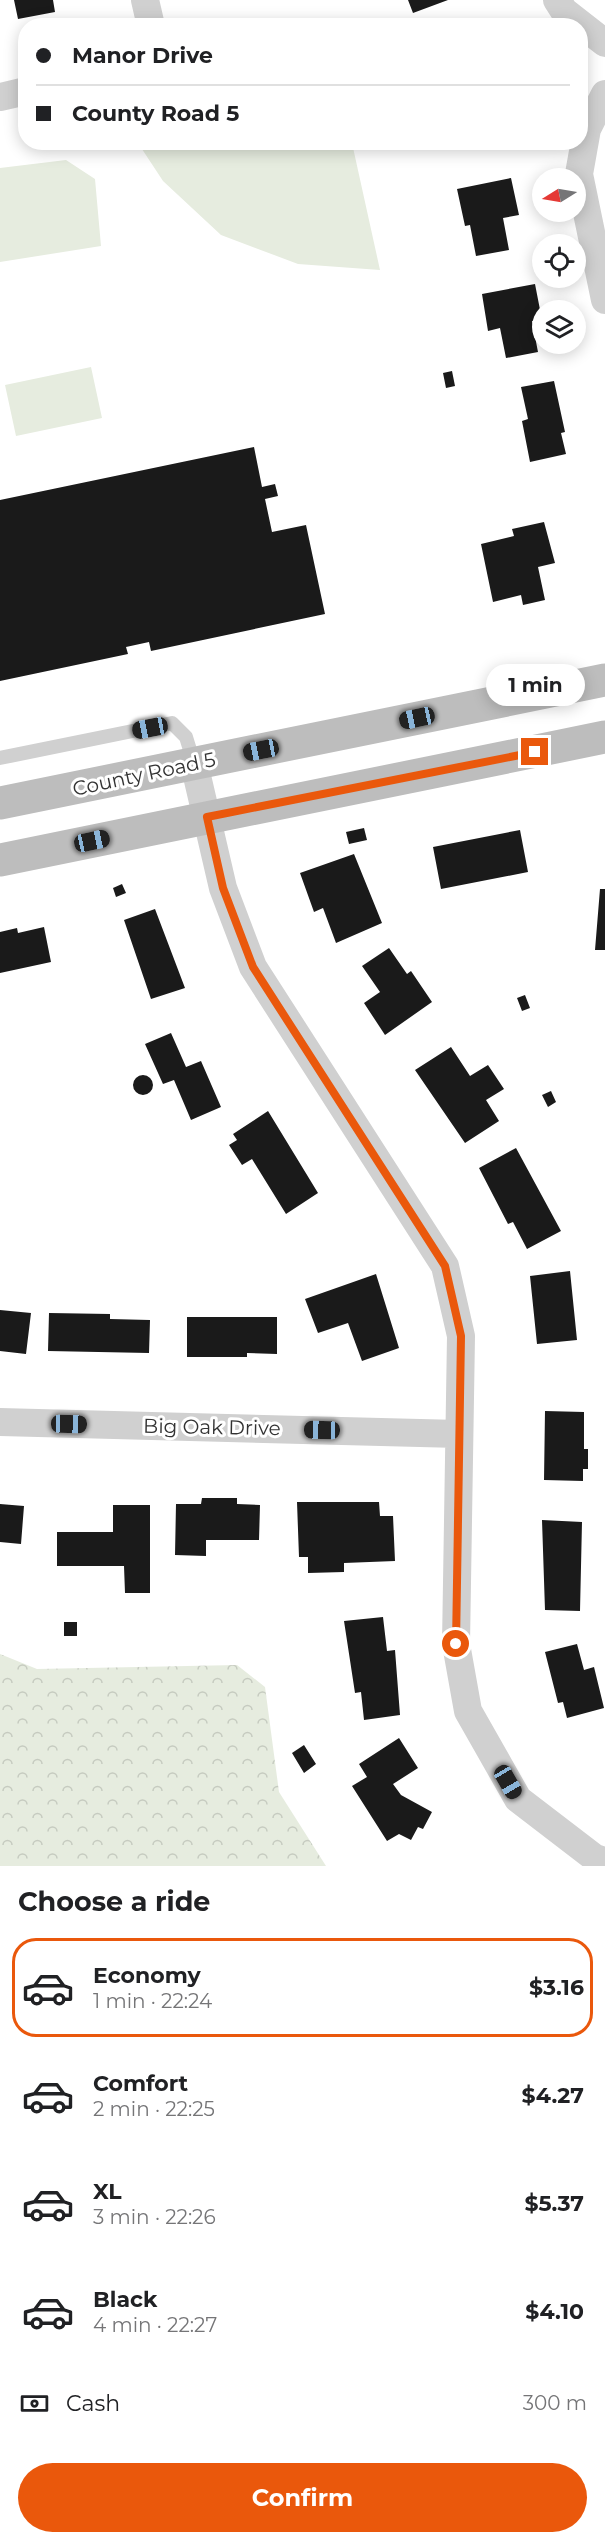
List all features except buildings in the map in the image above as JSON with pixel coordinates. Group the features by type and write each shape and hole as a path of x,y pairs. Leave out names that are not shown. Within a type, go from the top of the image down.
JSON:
{"main road":[{"name":"County Road 5","path":"0,803 605,680"},
{"path":"0,860 605,737"}],"street":[{"path":"145,0 149,18"},
{"path":"557,0 564,11 573,18"},
{"path":"588,30 605,43"},
{"path":"0,97 18,93"},
{"path":"588,127 605,94"},
{"path":"583,150 579,174 605,300"},
{"path":"194,763 223,888 253,967 445,1266 461,1336 456,1644 468,1711 518,1799 595,1858 605,1861"},
{"name":"Big Oak Drive","path":"0,1422 459,1434"}],"lane":[{"path":"0,758 172,723 186,737 194,763"}],"green space":[{"path":"143,150 354,150 380,270 298,264 221,235 163,181"},
{"path":"66,160 95,179 101,246 0,262 0,168"},
{"path":"91,367 102,418 16,436 5,385"},
{"path":"0,1654 37,1669 237,1665 265,1687 279,1792 326,1866 0,1866"}],"route":[{"path":"456,1644 461,1336 445,1266 253,967 223,888 207,817 535,752"}]}
